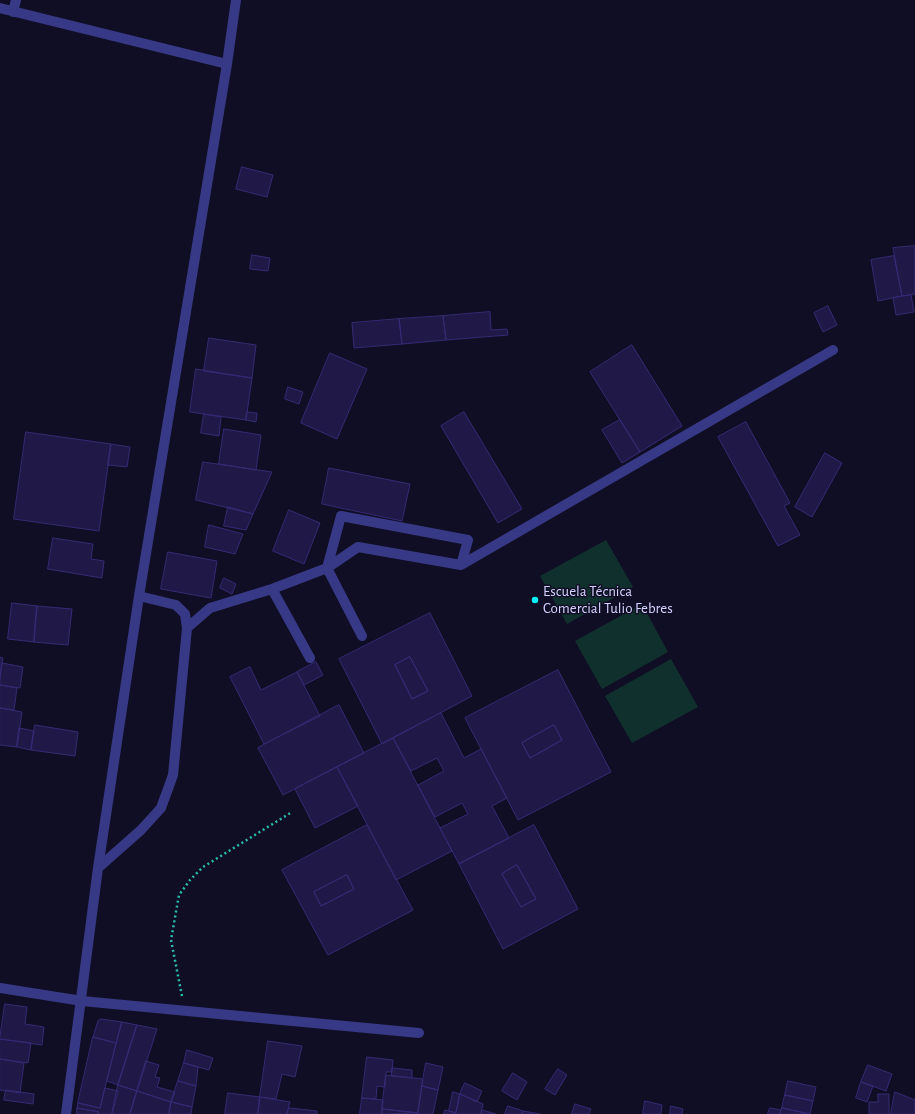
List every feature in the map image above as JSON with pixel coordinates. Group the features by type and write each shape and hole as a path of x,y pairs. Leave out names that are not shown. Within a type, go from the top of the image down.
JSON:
{"street":[{"path":"13,12 16,0"},
{"path":"66,1114 82,1001 98,868 139,596 228,64 236,0"},
{"path":"0,8 228,64"},
{"path":"187,628 210,608 272,589 327,568 358,547 461,565 833,350"},
{"path":"362,636 327,568 341,516 468,540 461,565"},
{"path":"272,589 310,658"},
{"path":"98,868 141,830 161,808 173,775 187,628 185,614 176,605 139,596"},
{"path":"0,988 82,1001 419,1033"}],"path":[{"path":"184,1010 171,940 179,895 190,880 203,867 292,812"}],"green space":[{"path":"606,540 633,587 567,624 540,576"},
{"path":"642,604 668,652 602,689 575,641"},
{"path":"671,659 698,707 632,743 605,696"}],"building":[{"path":"242,167 273,175 267,197 236,189"},
{"path":"915,246 915,294 902,296 893,248"},
{"path":"252,255 270,258 268,271 250,269"},
{"path":"894,256 902,296 878,301 871,260"},
{"path":"911,295 914,312 896,315 893,298"},
{"path":"828,306 837,325 823,332 814,313"},
{"path":"490,312 491,330 507,329 508,335 446,340 443,316"},
{"path":"443,316 446,340 402,344 399,319"},
{"path":"399,319 402,344 354,348 352,323"},
{"path":"209,338 256,345 252,378 204,371"},
{"path":"632,345 682,426 640,452 590,372"},
{"path":"330,353 367,369 337,439 301,423"},
{"path":"196,369 252,378 246,420 190,412"},
{"path":"288,387 303,392 299,404 285,399"},
{"path":"247,412 257,413 256,422 246,420"},
{"path":"464,412 522,509 498,523 441,426"},
{"path":"204,414 221,417 219,436 201,433"},
{"path":"620,420 640,452 622,463 602,430"},
{"path":"746,422 790,503 784,506 800,535 778,546 718,437"},
{"path":"224,429 261,435 256,470 219,464"},
{"path":"26,432 111,444 99,531 14,519"},
{"path":"111,444 130,447 127,467 108,465"},
{"path":"825,453 842,463 812,517 795,507"},
{"path":"203,462 272,472 253,514 196,500"},
{"path":"329,468 410,484 402,521 322,504"},
{"path":"228,507 253,514 246,530 224,526"},
{"path":"289,510 320,523 304,564 273,551"},
{"path":"209,525 243,534 235,554 205,547"},
{"path":"53,538 93,544 91,559 104,561 102,578 48,569"},
{"path":"168,552 217,561 211,598 161,589"},
{"path":"224,578 236,584 232,594 220,588"},
{"path":"12,603 37,606 34,642 8,639"},
{"path":"37,606 72,609 68,645 34,642"},
{"path":"430,613 472,696 382,744 339,659","holes":["410,657 428,691 412,699 395,665"]},
{"path":"0,657 3,658 0,676"},
{"path":"410,657 428,691 412,699 395,665"},
{"path":"316,662 323,675 304,685 297,672"},
{"path":"2,663 23,667 20,688 0,685"},
{"path":"250,667 261,690 297,672 320,716 264,744 230,677"},
{"path":"558,670 611,772 518,820 465,718","holes":["554,725 562,740 530,758 522,743"]},
{"path":"0,685 17,688 14,710 0,708"},
{"path":"339,705 364,753 283,795 258,748"},
{"path":"0,708 22,712 17,747 0,745"},
{"path":"441,713 464,758 481,749 507,798 492,806 509,838 459,864 440,828 468,814 462,803 435,817 418,785 444,771 437,758 411,771 393,738"},
{"path":"35,725 78,732 75,756 31,750"},
{"path":"554,725 562,740 530,758 522,743"},
{"path":"19,728 34,731 31,750 17,747"},
{"path":"393,738 452,851 396,880 337,767"},
{"path":"337,767 358,806 315,828 295,789"},
{"path":"367,825 413,910 328,955 282,870","holes":["347,875 354,889 321,906 314,892"]},
{"path":"534,825 578,909 503,949 459,864","holes":["517,865 536,899 521,907 502,874"]},
{"path":"517,865 536,899 521,907 502,874"},
{"path":"347,875 354,889 321,906 314,892"},
{"path":"5,1004 27,1007 25,1024 44,1027 42,1045 0,1039"},
{"path":"101,1019 122,1022 116,1043 93,1037 98,1021"},
{"path":"122,1022 137,1025 118,1085 107,1081"},
{"path":"137,1025 157,1029 137,1091 118,1085"},
{"path":"93,1037 116,1043 100,1108 78,1103"},
{"path":"0,1039 31,1043 28,1063 0,1059"},
{"path":"268,1041 302,1046 295,1077 282,1074 276,1099 260,1097"},
{"path":"187,1050 213,1058 209,1070 184,1063"},
{"path":"367,1057 393,1060 392,1072 386,1072 385,1087 377,1086 376,1099 362,1098"},
{"path":"0,1059 24,1063 20,1093 0,1090"},
{"path":"146,1061 159,1065 155,1077 160,1078 157,1087 175,1092 171,1102 137,1091"},
{"path":"184,1063 198,1067 196,1086 178,1081"},
{"path":"426,1063 443,1067 438,1090 422,1086"},
{"path":"868,1065 892,1074 886,1091 861,1082"},
{"path":"392,1068 412,1070 412,1078 392,1076"},
{"path":"558,1069 567,1075 555,1095 545,1089"},
{"path":"513,1073 527,1082 517,1100 502,1091"},
{"path":"386,1075 423,1079 418,1113 382,1109"},
{"path":"178,1081 196,1086 192,1107 171,1102"},
{"path":"788,1081 816,1087 813,1101 785,1095"},
{"path":"861,1082 873,1086 867,1102 856,1098"},
{"path":"465,1083 482,1091 477,1102 460,1094"},
{"path":"118,1085 137,1091 130,1114 112,1114"},
{"path":"422,1086 438,1090 433,1114 418,1114"},
{"path":"105,1088 118,1091 112,1114 98,1114 99,1112 77,1108 78,1103 100,1108"},
{"path":"6,1090 34,1094 33,1104 4,1100"},
{"path":"137,1091 171,1102 169,1114 130,1114"},
{"path":"453,1092 460,1094 456,1113 449,1111"},
{"path":"895,1092 915,1100 915,1114 891,1114"},
{"path":"228,1093 260,1097 258,1114 225,1114"},
{"path":"460,1094 483,1104 481,1114 456,1114"},
{"path":"878,1094 889,1094 889,1114 869,1114 869,1102 878,1102"},
{"path":"785,1095 813,1101 810,1114 782,1108"},
{"path":"260,1097 290,1102 287,1114 258,1114"},
{"path":"362,1098 383,1100 382,1114 360,1114"},
{"path":"645,1101 662,1105 661,1114 643,1114"},
{"path":"171,1102 192,1107 191,1114 169,1114"},
{"path":"575,1104 591,1109 589,1114 572,1114"},
{"path":"508,1106 523,1111 522,1114 505,1114"},
{"path":"671,1106 683,1109 682,1114 670,1114"},
{"path":"77,1108 99,1112 98,1114 77,1114"},
{"path":"289,1108 317,1111 317,1114 287,1114"},
{"path":"770,1108 781,1110 780,1114 768,1114"},
{"path":"782,1108 810,1114 780,1114"},
{"path":"382,1109 418,1113 382,1114"},
{"path":"445,1110 456,1113 456,1114 444,1114"},
{"path":"482,1110 496,1114 481,1114"},
{"path":"523,1111 540,1114 522,1114"}],"place":[{"name":"Escuela Técnica Comercial Tulio Febres","path":"535,600"}]}
